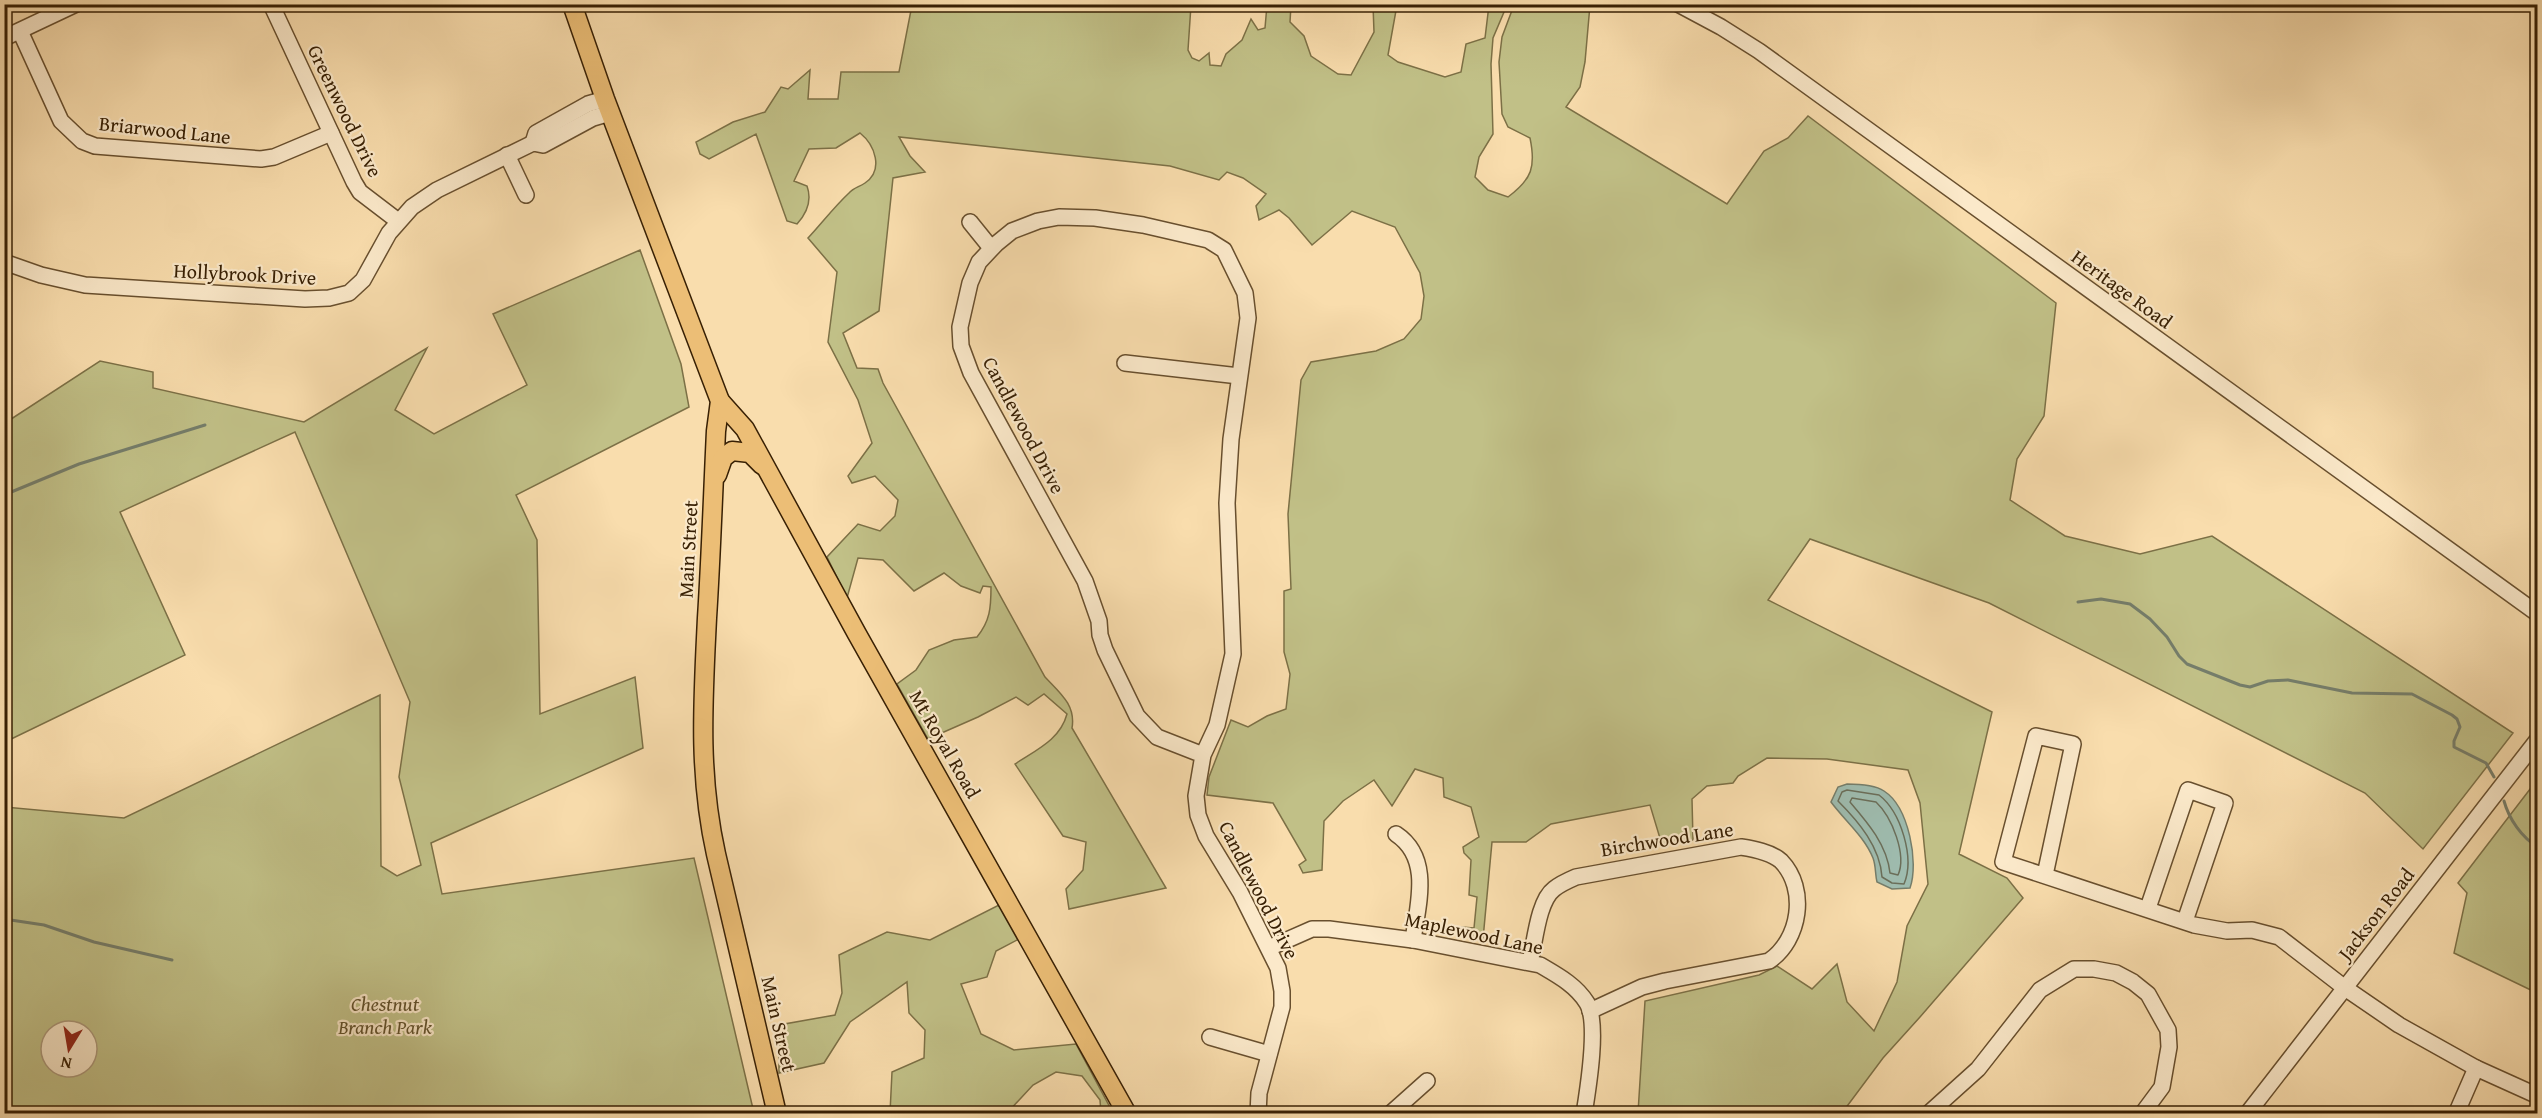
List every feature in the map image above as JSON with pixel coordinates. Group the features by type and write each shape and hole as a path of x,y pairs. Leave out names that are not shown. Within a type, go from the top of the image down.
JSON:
{"main road":[{"name":"Main Street","path":"572,4 608,106 720,400 716,431 702,741 707,814 777,1113"},
{"name":"Mt Royal Road","path":"720,400 741,423 856,634 1127,1113"},
{"path":"713,498 719,466 723,458 732,451 750,453 768,471"}],"street":[{"path":"4,38 76,4"},
{"name":"Greenwood Drive","path":"272,4 360,192 398,221"},
{"name":"Heritage Road","path":"1678,4 1759,51 2538,614"},
{"name":"Briarwood Lane","path":"20,31 61,121 82,141 95,146 261,159 274,158 331,133"},
{"name":"Hollybrook Drive","path":"4,262 55,279 101,287 305,299 329,298 349,292 363,280 398,221 423,198 533,143 536,133 588,104 608,106"},
{"path":"507,155 526,195"},
{"name":"Candlewood Drive","path":"1203,755 1157,737 1137,716 1105,650 1100,635 1099,621 1085,580 971,373 962,346 960,327 963,304 979,262 991,248 1012,231 1038,221 1059,217 1095,218 1143,225 1208,240 1224,250 1245,292 1248,318 1231,439 1227,503 1233,654 1217,725 1203,755 1196,796 1198,815 1206,836 1240,892 1278,968 1282,999 1278,1023 1259,1093 1258,1113"},
{"path":"970,222 991,248"},
{"path":"1125,363 1239,376"},
{"path":"2045,875 2073,744 2036,735 2003,862 2213,930 2252,930 2279,937 2345,988 2399,1025 2476,1068 2538,1096"},
{"name":"Jackson Road","path":"2247,1113 2538,739"},
{"path":"2142,906 2188,790 2225,803 2185,921"},
{"path":"1396,834 1407,841 1420,866 1419,897 1413,940"},
{"name":"Birchwood Lane","path":"1530,962 1541,911 1548,898 1553,889 1576,877 1593,872 1741,847 1758,850 1779,860 1789,873 1798,890 1789,943 1780,954 1769,961 1642,987 1590,1011"},
{"name":"Maplewood Lane","path":"1269,948 1312,929 1329,929 1413,940 1530,962 1558,975 1568,983 1586,1002 1590,1011"},
{"path":"1928,1113 1978,1069 2040,990 2074,969 2094,969 2116,973 2133,982 2148,994 2168,1030 2169,1047 2162,1087 2142,1113"},
{"path":"1584,1113 1590,1071 1590,1011"},
{"path":"1210,1036 1269,1054"},
{"path":"2456,1113 2476,1068"},
{"path":"1390,1113 1427,1081"}],"green space":[{"path":"912,5 1191,5 1188,50 1192,58 1199,61 1209,53 1210,65 1221,66 1226,54 1242,40 1251,19 1258,30 1265,28 1267,5 1291,5 1290,22 1304,36 1311,56 1338,74 1351,75 1374,32 1373,5 1397,5 1388,55 1398,62 1445,77 1461,72 1466,44 1485,38 1489,5 1507,5 1493,38 1491,64 1493,134 1479,157 1475,177 1488,190 1508,197 1527,178 1532,165 1530,138 1508,127 1502,114 1499,62 1502,37 1514,5 1590,5 1585,62 1580,87 1566,107 1727,204 1764,151 1788,138 1808,116 2056,303 2044,416 2017,459 2010,500 2065,536 2140,554 2212,536 2513,733 2423,849 2365,793 1989,603 1810,539 1768,600 1992,712 1959,854 2007,878 2023,898 1883,1058 1842,1113 1638,1113 1645,1001 1759,975 1777,966 1812,989 1837,964 1847,1002 1874,1031 1897,982 1907,926 1928,884 1920,803 1908,770 1827,759 1767,758 1738,776 1733,783 1707,786 1692,799 1693,840 1662,845 1650,805 1551,824 1526,842 1492,842 1483,939 1460,935 1462,927 1474,928 1477,897 1469,895 1471,860 1464,853 1463,847 1479,837 1471,807 1444,797 1443,778 1415,769 1392,806 1374,780 1343,801 1324,821 1322,870 1303,873 1299,865 1306,860 1273,803 1207,795 1209,777 1231,720 1248,727 1267,716 1286,709 1290,674 1284,652 1284,591 1291,589 1288,514 1301,380 1311,362 1376,351 1404,339 1421,319 1424,296 1420,273 1395,227 1352,211 1312,245 1279,210 1259,220 1256,206 1266,194 1243,178 1227,172 1219,180 1170,166 899,137 910,156 925,172 893,178 879,311 843,333 857,368 878,369 883,383 1045,677 1066,700 1072,713 1072,728 1166,888 1069,909 1066,889 1083,870 1086,842 1063,836 1015,764 1053,738 1064,723 1067,714 1044,694 1028,705 1016,697 928,739 897,684 916,670 929,650 954,640 977,637 989,614 991,587 983,586 980,593 961,586 944,573 914,591 883,560 858,558 847,598 827,557 858,524 880,531 895,516 898,500 875,476 852,483 848,476 872,443 858,400 828,342 837,272 808,238 851,191 871,178 876,165 870,144 860,133 836,148 809,149 794,181 807,186 809,196 806,211 797,224 787,221 756,134 709,159 700,154 696,142 733,122 765,112 781,87 788,89 810,70 808,99 838,99 841,72 899,72"},
{"name":"Chestnut Branch Park","path":"640,250 681,364 689,407 516,495 537,540 540,714 635,677 643,748 431,843 442,894 694,858 754,1113 5,1113 5,807 124,818 380,695 381,866 397,876 421,865 399,777 410,702 295,432 120,512 185,655 5,742 5,423 100,361 153,372 153,388 304,422 427,348 395,410 434,434 527,385 493,314"},
{"path":"2537,780 2537,993 2454,953 2467,893 2458,883"},
{"path":"999,905 1019,939 996,951 987,977 961,984 981,1034 1014,1050 1076,1044 1113,1113 1101,1113 1100,1100 1082,1076 1056,1072 1033,1085 1007,1113 890,1113 892,1072 924,1058 925,1030 909,1013 907,982 850,1022 824,1063 779,1073 779,1025 835,1015 842,993 839,955 887,932 930,940"}],"water":[{"path":"1847,784 1866,785 1880,789 1893,799 1900,809 1910,836 1912,851 1910,888 1892,889 1877,882 1874,861 1869,850 1831,802 1838,787"}],"waterway":[{"path":"4,495 79,464 205,425"},
{"path":"2078,602 2101,599 2130,604 2150,619 2187,664 2240,685 2250,687 2268,681 2288,680 2352,693 2412,694 2457,719 2460,727 2454,747 2486,763 2494,777"},
{"path":"2504,801 2517,827 2538,847"},
{"path":"4,919 44,925 94,942 172,960"}]}
